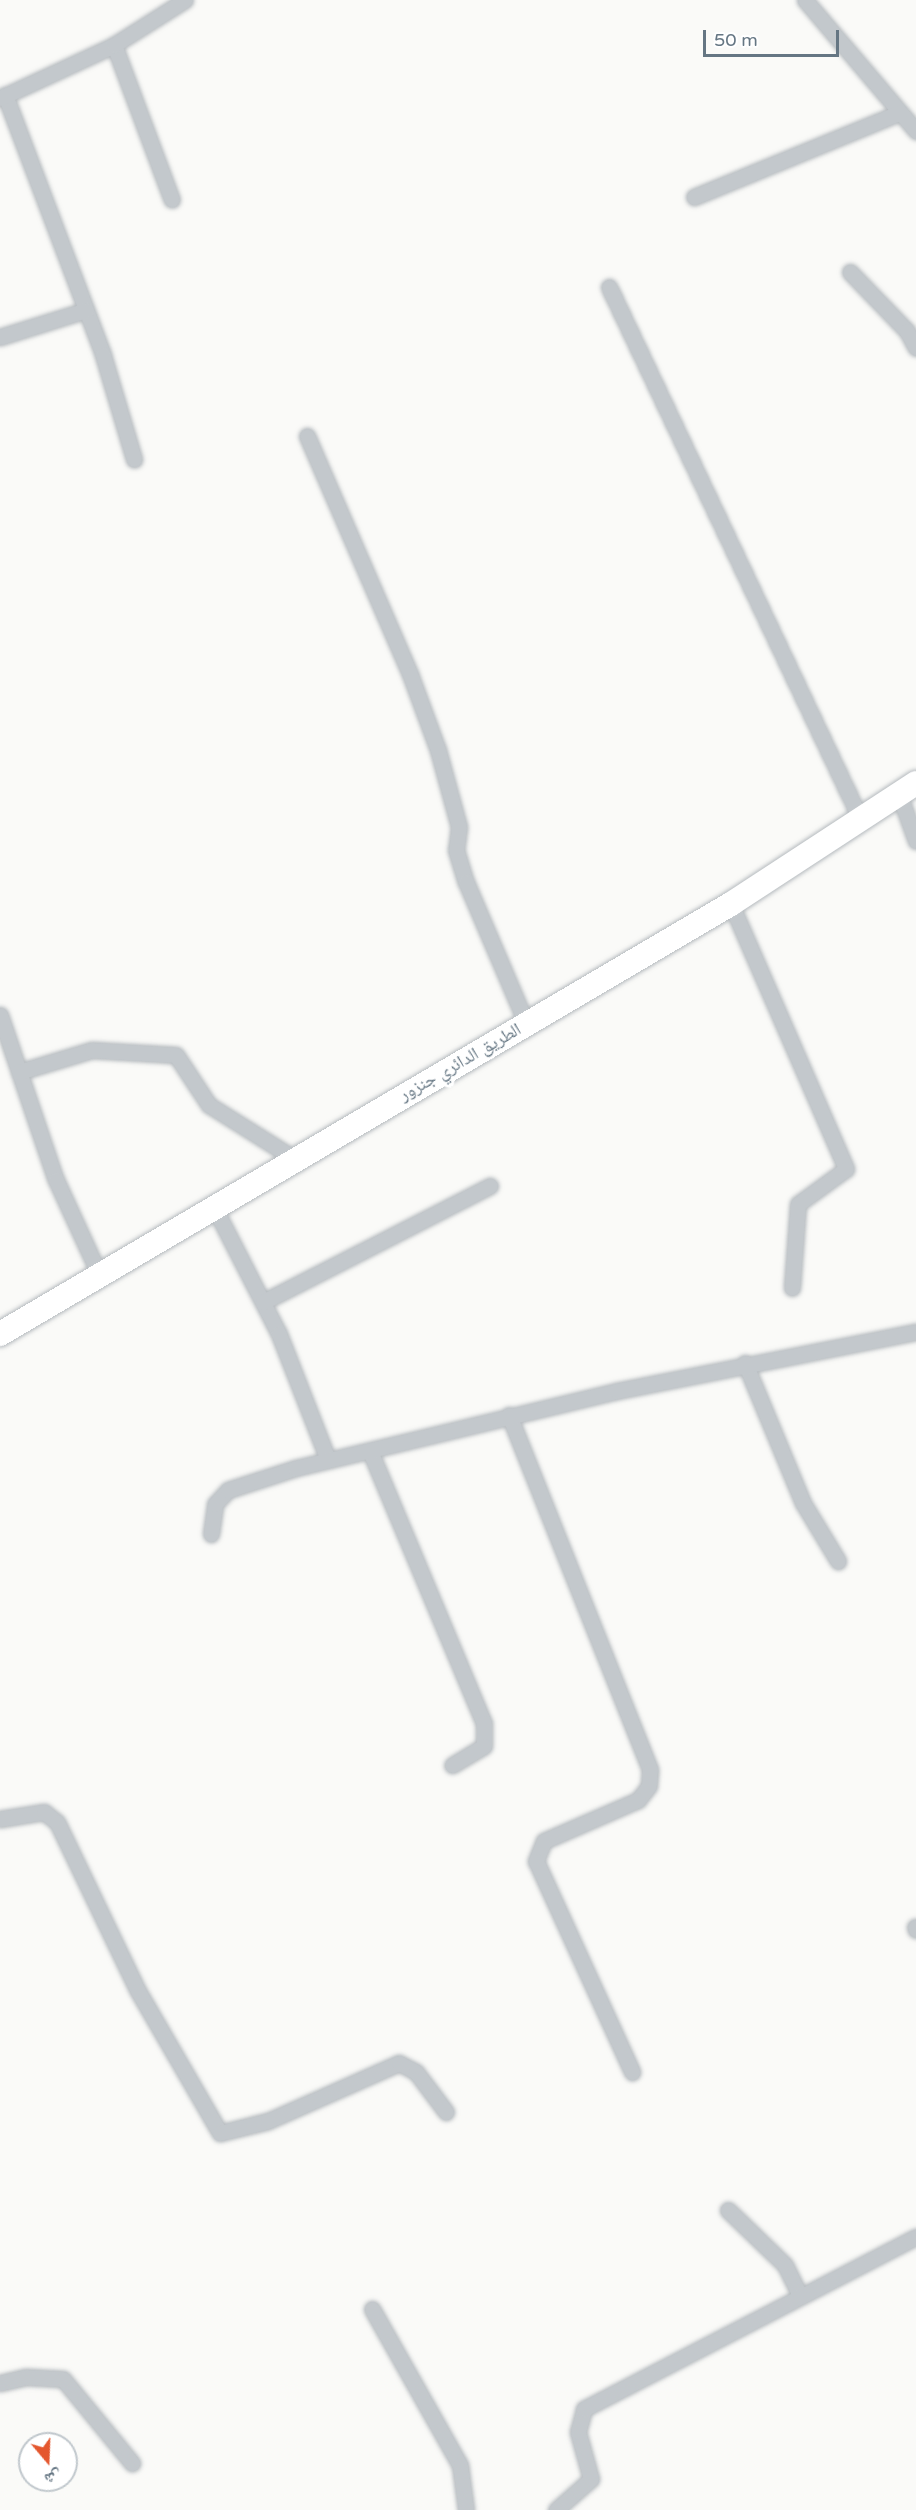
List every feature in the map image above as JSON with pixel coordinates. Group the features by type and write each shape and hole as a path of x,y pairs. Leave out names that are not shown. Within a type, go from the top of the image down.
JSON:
{"main road":[{"name":"الطريق الدائري جنزور","path":"0,1334 100,1276 292,1157 526,1025 731,904 860,818 908,789"}],"street":[{"path":"134,459 87,310 3,96 114,45 185,0"},
{"path":"805,0 916,131"},
{"path":"114,45 172,200"},
{"path":"693,197 899,113"},
{"path":"850,272 907,331 916,348"},
{"path":"609,287 860,818"},
{"path":"0,337 87,310"},
{"path":"307,436 410,674 450,794 466,882 526,1025"},
{"path":"908,789 916,841"},
{"path":"731,904 846,1166 843,1175 798,1203 792,1288"},
{"path":"0,1015 68,1210 100,1276"},
{"path":"19,1072 92,1050 176,1055 209,1105 292,1157"},
{"path":"262,1302 490,1186"},
{"path":"213,1205 262,1302 328,1460"},
{"path":"211,1534 215,1504 228,1490 328,1460 509,1415 746,1363 916,1332"},
{"path":"746,1363 803,1503 838,1561"},
{"path":"509,1415 650,1770 649,1786 638,1800 544,1841 536,1861 632,2072"},
{"path":"370,1451 484,1723 484,1746 452,1766"},
{"path":"0,1820 44,1812 57,1822 128,1970 220,2133 268,2121 399,2063 416,2072 446,2112"},
{"path":"728,2210 785,2265 800,2296"},
{"path":"556,2510 591,2479 578,2432 584,2409 916,2237"},
{"path":"372,2308 460,2465 466,2510"},
{"path":"0,2383 26,2377 63,2379 132,2463"}]}
